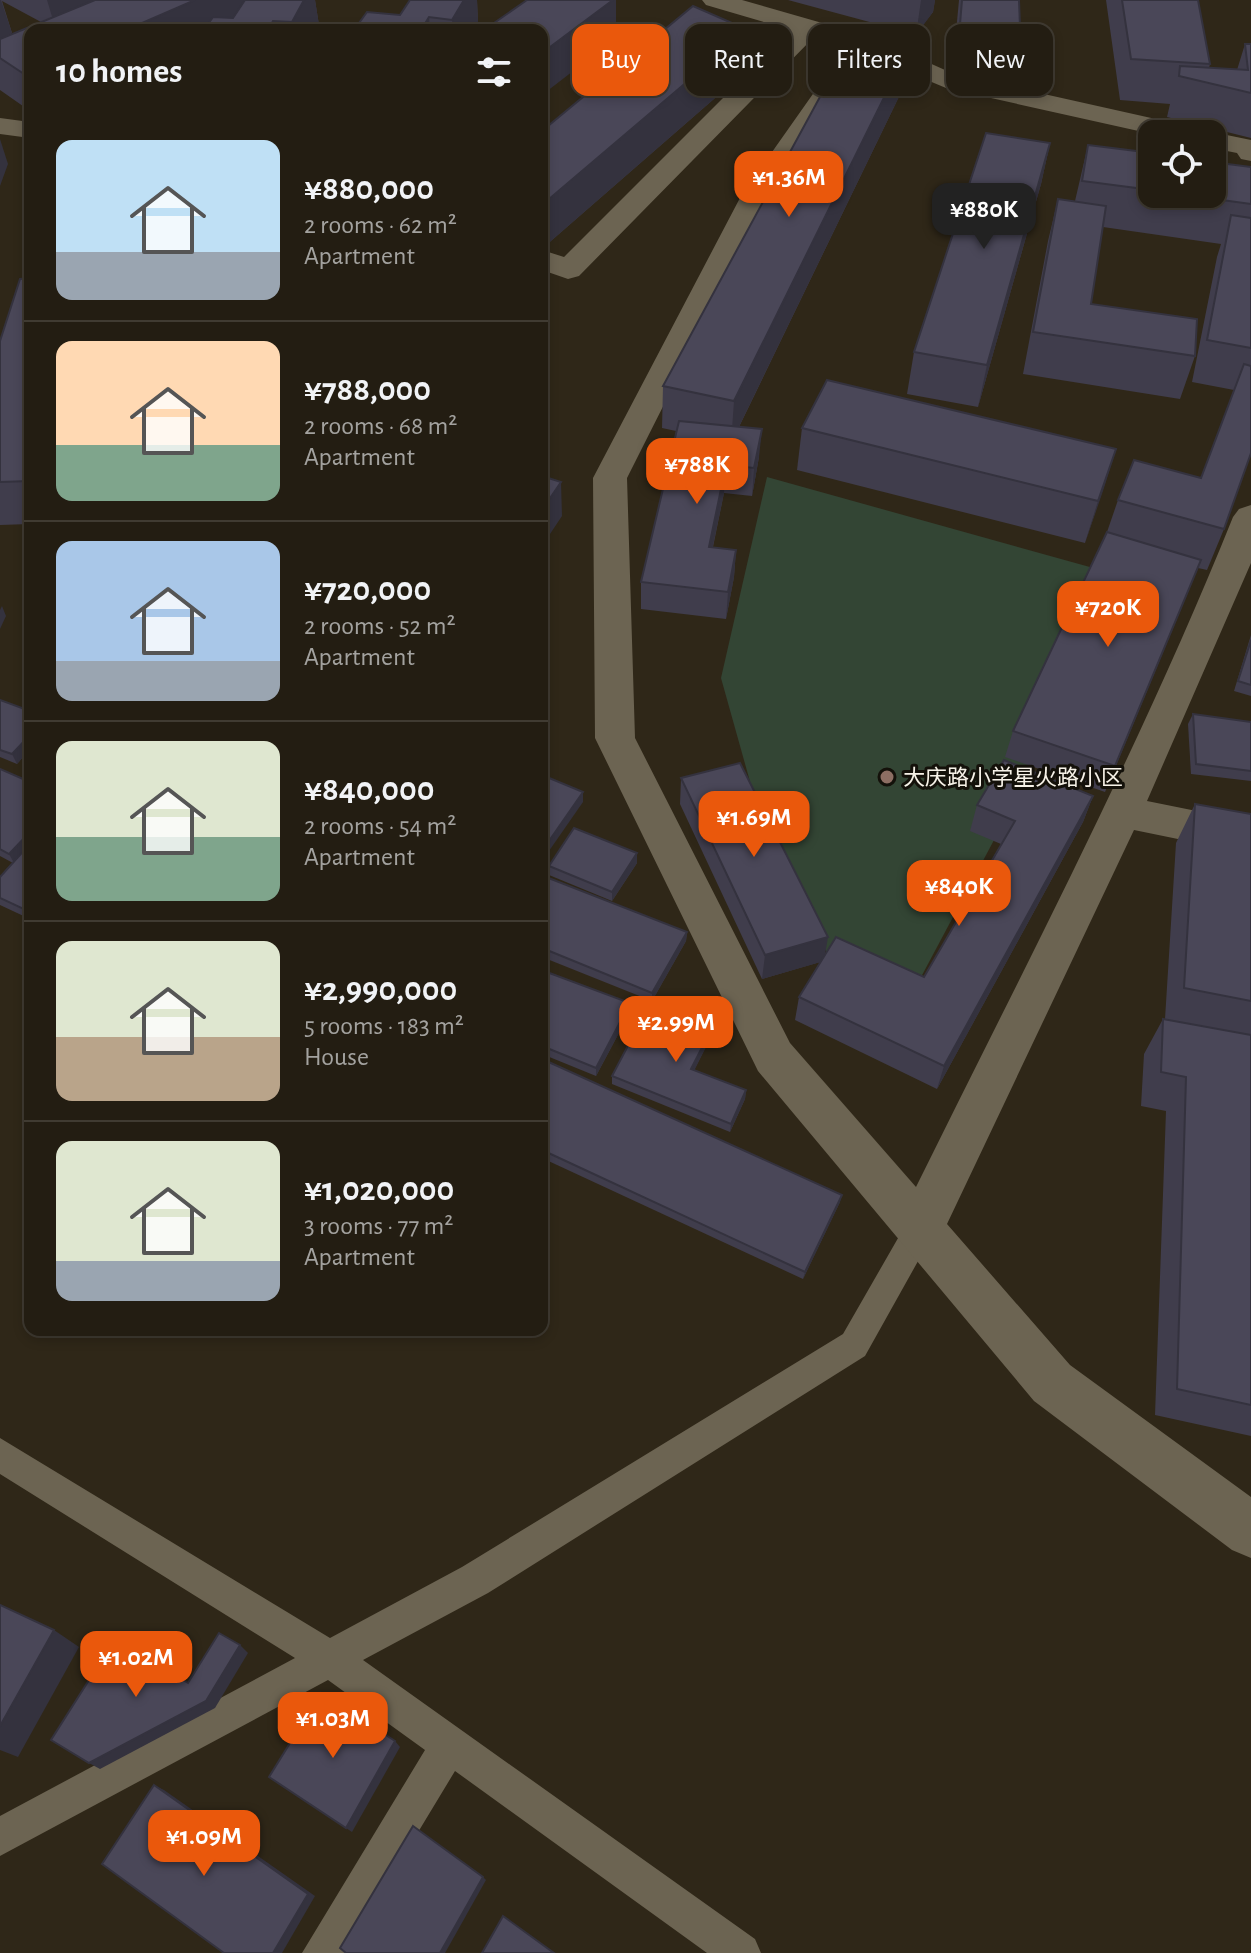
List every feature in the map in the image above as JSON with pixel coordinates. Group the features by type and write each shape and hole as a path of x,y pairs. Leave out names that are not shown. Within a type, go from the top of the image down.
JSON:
{"street":[{"path":"715,0 808,27"},
{"path":"548,262 568,270 808,28"},
{"path":"930,73 946,80 1138,123"},
{"path":"825,96 755,196 610,478 615,738 774,1057 1052,1383 1251,1531"},
{"path":"0,126 24,129"},
{"path":"1226,143 1247,147 1251,153"},
{"path":"920,1229 1122,812 1213,613 1251,517"},
{"path":"1122,812 1251,838"}],"lane":[{"path":"0,1837 475,1580 854,1345 920,1229"},
{"path":"0,1455 330,1659 741,1953"},
{"path":"322,1953 450,1745"}],"green space":[{"path":"767,477 1133,579 912,994 826,951 763,828 721,678"}],"building":[{"path":"95,0 195,0 140,24 37,24"},
{"path":"245,0 304,0 292,22 208,24 213,17 233,18"},
{"path":"410,0 464,0 452,20 429,17 425,24 358,24 367,12 400,15"},
{"path":"527,0 613,0 581,24 572,24 572,31 548,49 548,24 493,24"},
{"path":"962,0 1019,0 1020,24 960,24"},
{"path":"1122,0 1198,0 1210,64 1131,59"},
{"path":"693,6 734,24 685,24 685,84 548,200 548,126 584,96 669,96 669,26"},
{"path":"24,29 24,74 0,58 0,39"},
{"path":"1245,44 1251,44 1251,93 1179,76 1180,66 1248,70"},
{"path":"820,96 885,96 734,401 663,386"},
{"path":"986,133 1050,143 987,365 914,352"},
{"path":"1088,145 1138,151 1138,188 1082,181"},
{"path":"1226,164 1251,167 1251,204 1226,201"},
{"path":"1058,199 1106,206 1091,304 1197,319 1195,356 1033,332"},
{"path":"1231,215 1251,218 1251,348 1207,340"},
{"path":"20,279 24,279 24,481 0,482 0,341"},
{"path":"1244,364 1251,366 1251,453 1224,529 1118,500 1134,460 1201,478"},
{"path":"827,380 1116,449 1098,501 802,428"},
{"path":"679,421 762,429 754,468 726,465 709,547 736,550 728,592 641,582"},
{"path":"548,478 561,482 548,501"},
{"path":"1107,532 1201,560 1115,766 1013,731"},
{"path":"1251,640 1251,685 1238,681"},
{"path":"0,700 24,709 24,741 12,754 0,750"},
{"path":"1193,714 1251,722 1251,771 1196,764"},
{"path":"1004,760 1093,796 944,1066 799,997 836,937 924,977 1015,821 977,805"},
{"path":"740,763 828,937 765,955 681,778"},
{"path":"0,769 24,779 24,838 9,854 0,849"},
{"path":"548,777 583,792 548,842"},
{"path":"1195,804 1251,814 1251,1001 1184,988"},
{"path":"574,828 637,853 612,892 549,866"},
{"path":"24,850 24,909 0,898 0,877"},
{"path":"548,878 687,932 652,993 548,950"},
{"path":"548,972 630,1003 596,1068 548,1048"},
{"path":"651,1002 713,1026 691,1069 746,1090 731,1124 612,1076"},
{"path":"1163,1019 1251,1035 1251,1405 1177,1389 1186,1077 1161,1072"},
{"path":"548,1062 842,1195 805,1272 548,1153"},
{"path":"0,1605 54,1630 0,1726"},
{"path":"219,1633 240,1645 206,1701 89,1763 51,1740 115,1639 188,1683"},
{"path":"321,1693 395,1741 346,1828 269,1777"},
{"path":"154,1785 308,1894 273,1953 224,1953 102,1864"},
{"path":"413,1826 483,1877 440,1953 346,1953 340,1948"},
{"path":"503,1916 554,1953 482,1953"}],"place":[{"name":"大庆路小学星火路小区","path":"887,777"}]}
